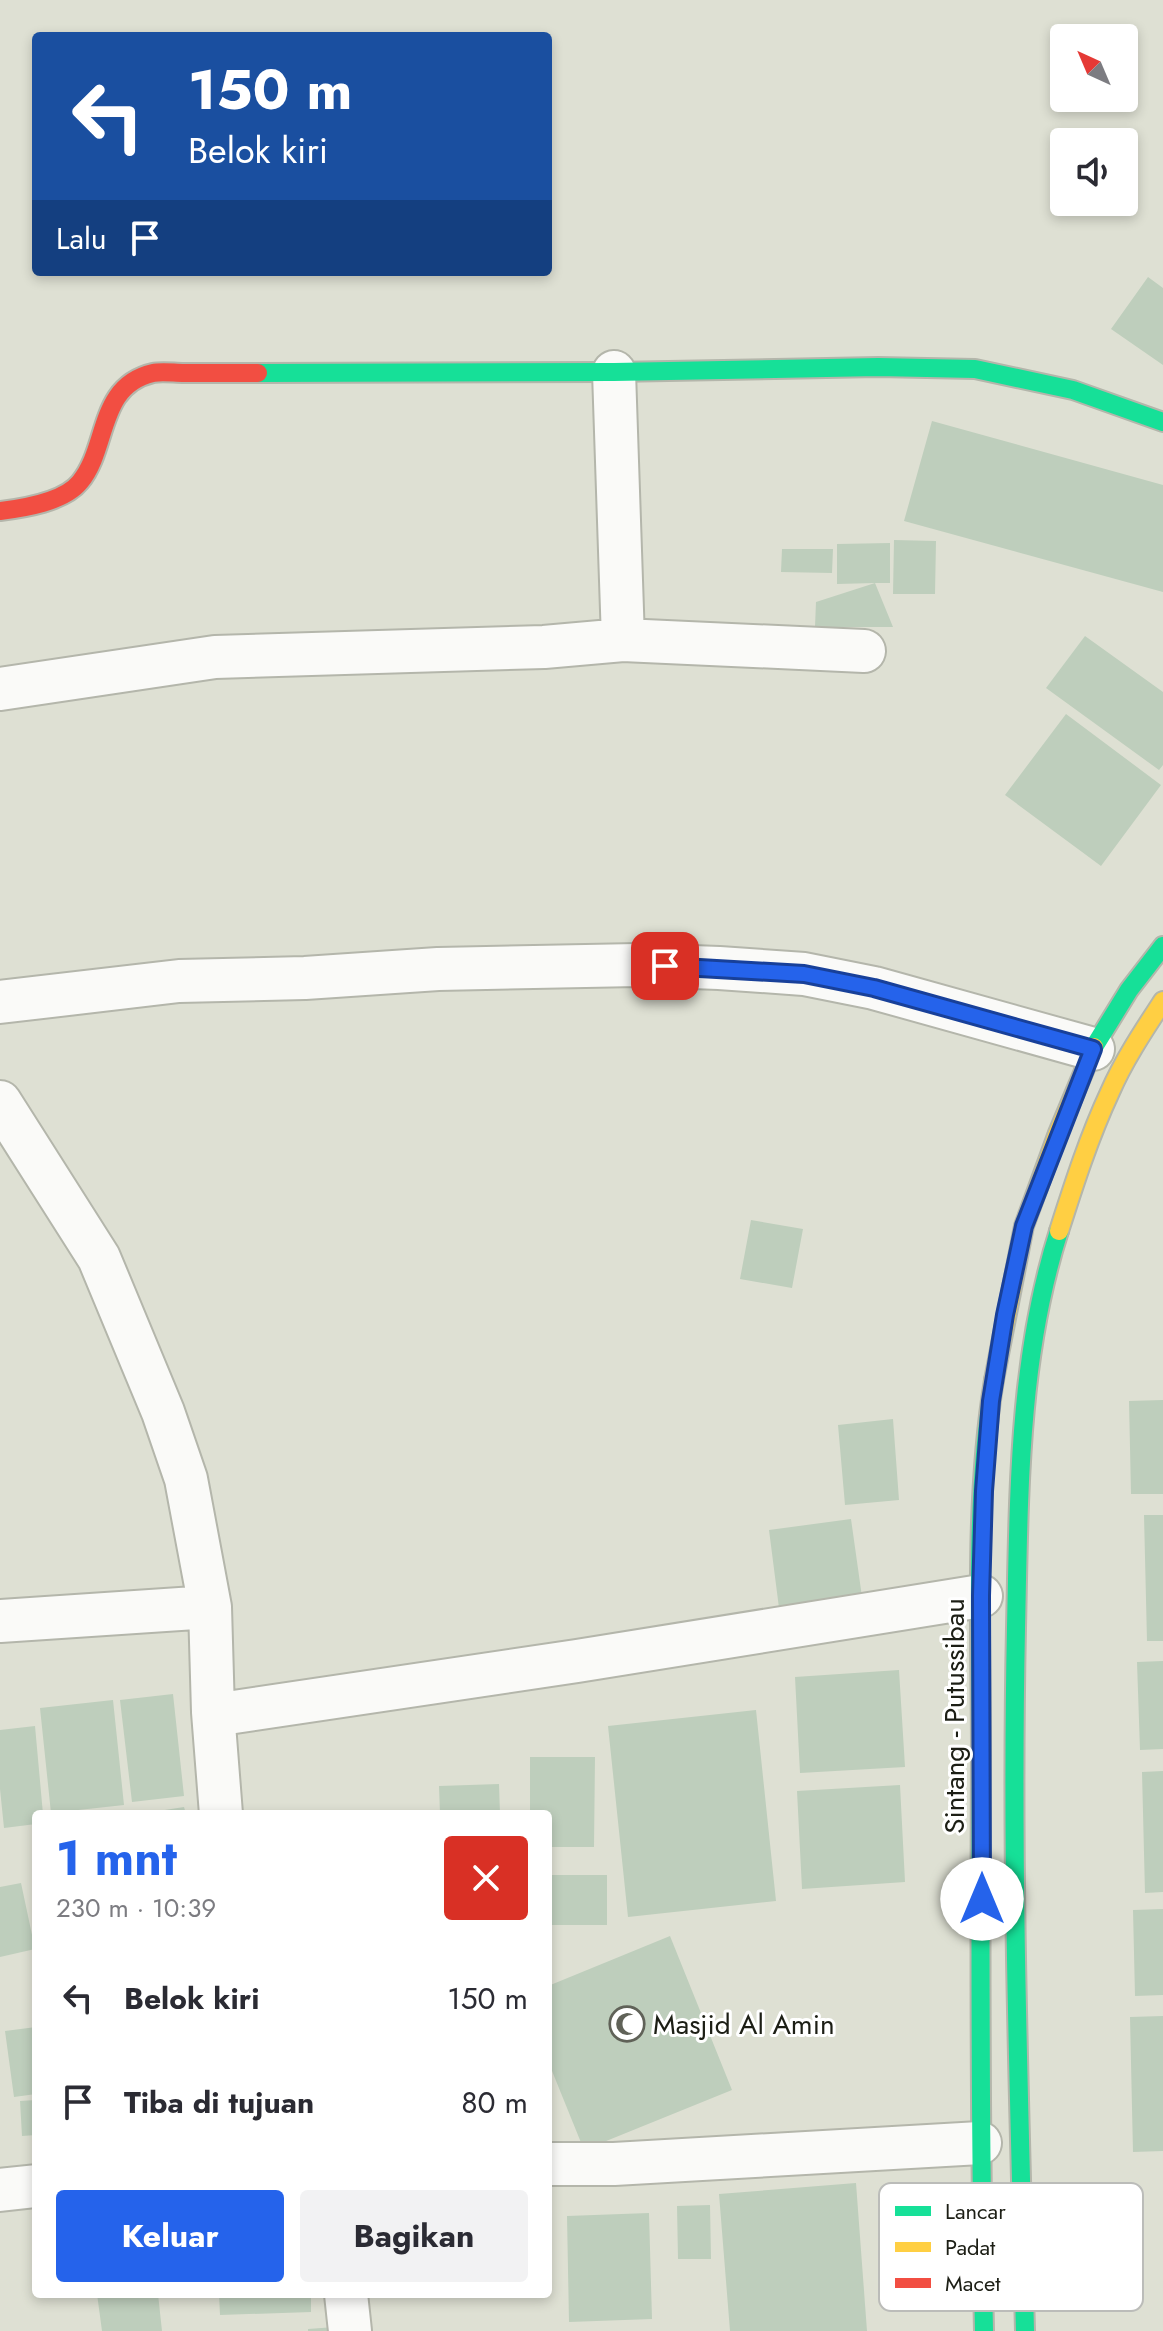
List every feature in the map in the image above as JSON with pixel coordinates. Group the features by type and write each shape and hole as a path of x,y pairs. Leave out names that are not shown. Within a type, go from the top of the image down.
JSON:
{"main road":[{"path":"0,511 61,494 79,484 94,457 112,406 128,385 153,373 614,372 878,367 975,369 1073,390 1163,422"},
{"name":"Sintang - Putussibau","path":"981,2183 981,1596 991,1401 1024,1226 1093,1049 1129,990 1163,946"},
{"path":"1022,2183 1014,1727 1025,1394 1051,1256 1075,1180 1110,1091 1163,1001"},
{"name":"Sintang - Putussibau","path":"984,2311 984,2331"},
{"path":"1025,2311 1025,2331"}],"street":[{"path":"614,372 623,640"},
{"path":"0,689 215,657 544,647 623,640 864,651"},
{"path":"0,1002 179,981 305,978 454,968 637,965 804,974 874,988 1093,1049"},
{"path":"0,1102 99,1258 163,1412 186,1479 210,1607 221,1810"},
{"path":"214,1715 981,1596"},
{"path":"0,1621 210,1607"},
{"path":"552,2164 614,2164 980,2143"},
{"path":"0,2190 32,2186"},
{"path":"346,2298 350,2331"}],"building":[{"path":"1148,277 1163,288 1163,365 1111,329"},
{"path":"932,421 1163,485 1163,592 904,521"},
{"path":"894,540 936,541 935,594 893,594"},
{"path":"890,543 890,583 837,584 837,544"},
{"path":"782,549 833,549 832,573 781,572"},
{"path":"875,583 893,627 815,627 816,602"},
{"path":"1085,636 1163,692 1163,765 1159,770 1046,688"},
{"path":"1066,714 1161,785 1101,866 1005,795"},
{"path":"751,1220 803,1229 792,1288 740,1279"},
{"path":"1163,1400 1163,1494 1131,1494 1129,1401"},
{"path":"893,1419 899,1500 845,1505 838,1425"},
{"path":"1144,1515 1163,1515 1163,1641 1147,1641"},
{"path":"851,1519 862,1597 779,1608 769,1530"},
{"path":"1163,1661 1163,1749 1140,1750 1137,1662"},
{"path":"899,1670 905,1767 800,1773 795,1677"},
{"path":"173,1694 184,1796 132,1802 120,1700"},
{"path":"113,1700 124,1805 51,1810 40,1708"},
{"path":"756,1710 776,1901 628,1917 608,1726"},
{"path":"35,1726 43,1810 32,1810 32,1824 4,1828 0,1789 0,1730"},
{"path":"530,1757 595,1757 594,1847 552,1847 552,1810 530,1810"},
{"path":"1163,1771 1163,1892 1145,1893 1142,1772"},
{"path":"499,1784 500,1810 440,1810 439,1786"},
{"path":"900,1785 905,1882 802,1889 797,1791"},
{"path":"552,1875 607,1875 607,1925 552,1925"},
{"path":"21,1883 32,1935 32,1950 0,1957 0,1887"},
{"path":"1163,1909 1163,1995 1135,1996 1133,1910"},
{"name":"Masjid Al Amin","path":"670,1936 732,2090 584,2150 552,2071 552,1984"},
{"path":"1163,2016 1163,2151 1133,2152 1130,2017"},
{"path":"32,2028 32,2095 14,2097 5,2031"},
{"path":"32,2100 32,2135 22,2136 20,2101"},
{"path":"856,2183 867,2331 730,2331 719,2194"},
{"path":"710,2205 711,2259 678,2259 677,2206"},
{"path":"649,2213 652,2319 569,2322 567,2216"},
{"path":"98,2298 158,2298 162,2331 102,2331"},
{"path":"219,2298 311,2298 311,2312 220,2315"},
{"path":"335,2327 335,2331 308,2331 308,2329"}],"traffic: fast":[{"path":"258,373 614,372 878,367 975,369 1073,390 1163,422"},
{"path":"1094,1047 1129,990 1163,946"},
{"path":"1021,2183 1015,1892 1018,1528 1028,1378 1035,1328 1059,1231"},
{"path":"982,2183 980,1567 984,1473 994,1380"},
{"path":"984,2311 984,2331"},
{"path":"1024,2311 1025,2331"}],"traffic: slow":[{"path":"1059,1231 1110,1092 1163,1001"},
{"path":"994,1380 1024,1226 1094,1047"}],"traffic: jam":[{"path":"0,511 43,503 73,489 89,468 113,404 135,380 160,372 258,373"}],"place":[{"name":"Masjid Al Amin","path":"627,2024"}],"route":[{"path":"665,966 804,974 874,988 1093,1049 1024,1226 991,1401 981,1596 982,1899"}]}
